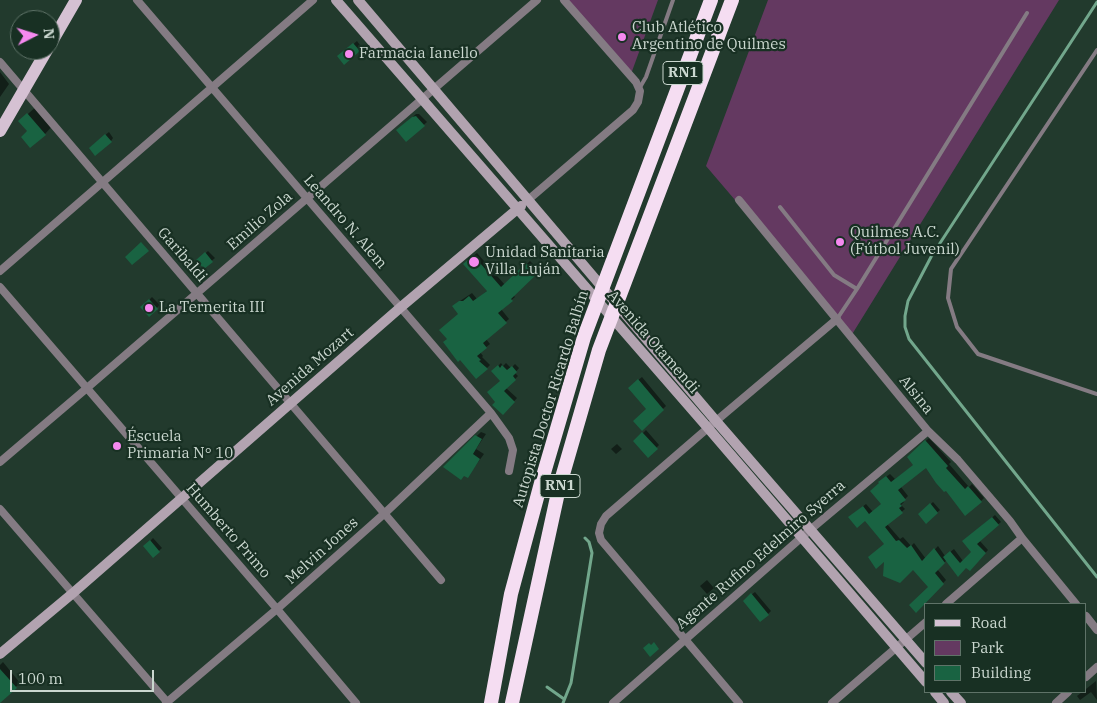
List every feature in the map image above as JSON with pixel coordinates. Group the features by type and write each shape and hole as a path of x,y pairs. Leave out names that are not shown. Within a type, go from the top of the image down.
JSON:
{"highway":[{"name":"Autopista Doctor Ricardo Balbín","path":"491,703 511,594 584,337 711,0"},
{"name":"Autopista Doctor Ricardo Balbín","path":"512,703 559,488 599,350 732,0"},
{"path":"481,703 511,594"}],"main road":[{"path":"60,28 76,0"},
{"name":"Avenida Otamendi","path":"336,0 518,209 712,424"},
{"name":"Avenida Otamendi","path":"358,0 528,200 712,424 806,534 924,680"},
{"path":"0,132 41,60"},
{"name":"Avenida Mozart","path":"0,654 528,200"},
{"name":"Avenida Otamendi","path":"806,534 924,661"},
{"path":"936,693 944,703"},
{"path":"952,693 961,703"}],"street":[{"name":"Leandro N. Alem","path":"136,0 491,413 509,438 513,450 509,471"},
{"path":"0,271 313,0"},
{"name":"Emilio Zola","path":"0,462 537,0"},
{"path":"564,0 636,82 639,89"},
{"name":"Garibaldi","path":"0,62 441,580"},
{"name":"Avenida Mozart","path":"528,200 633,110 638,102 639,89"},
{"name":"Alsina","path":"739,200 928,431 958,460 1010,521 1075,603"},
{"name":"Humberto Primo","path":"0,287 356,703"},
{"path":"739,703 601,540 599,533 601,524 606,516 837,319"},
{"name":"Melvin Jones","path":"167,703 385,513 491,413"},
{"name":"Agente Rufino Edelmiro Syerra","path":"613,703 684,639 928,431"},
{"path":"0,509 167,703"},
{"path":"947,603 1022,538"},
{"path":"1087,617 1097,630"},
{"path":"832,703 924,624"},
{"path":"1087,676 1097,667"},
{"path":"1056,703 1067,693"}],"lane":[{"path":"639,89 646,77 673,0"},
{"path":"837,319 1027,13"},
{"path":"1097,50 951,269 948,298 957,327 978,354 1097,394"},
{"path":"780,207 834,275 857,289"}],"green space":[{"name":"Club Atlético Argentino de Quilmes","path":"568,0 658,0 631,74"},
{"name":"Quilmes A.C. (Fútbol Juvenil)","path":"768,0 1059,0 851,336 706,166"}],"building":[{"name":"Farmacia Ianello","path":"353,43 360,51 344,65 337,56"},
{"path":"27,113 46,135 30,148 21,137 27,131 18,121"},
{"path":"416,116 425,126 406,142 396,130"},
{"path":"105,134 112,142 95,156 89,148"},
{"path":"141,242 149,251 132,265 125,257"},
{"path":"205,252 213,262 204,269 196,260"},
{"path":"473,255 501,287 526,263 537,274 511,299 513,301 498,313 507,323 483,343 487,348 477,356 481,360 479,361 488,369 476,379 460,360 458,362 443,342 447,339 439,330 458,314 452,306 469,296 473,301 487,291 463,264"},
{"name":"La Ternerita III","path":"149,299 158,309 149,317 140,307"},
{"path":"498,365 500,368 502,365 507,370 512,366 517,372 513,376 516,380 504,391 515,402 503,415 492,405 495,402 487,392 500,381 491,371"},
{"path":"638,379 664,410 642,431 633,421 646,409 628,388"},
{"path":"642,432 658,449 648,458 633,441"},
{"path":"475,435 482,439 473,454 480,459 468,478 464,476 461,480 443,467"},
{"path":"925,440 965,489 968,486 982,502 965,516 946,491 944,492 936,483 926,468 898,490 906,500 900,504 902,506 899,508 903,513 885,527 896,541 899,540 907,548 911,545 922,561 934,548 945,563 935,573 944,584 916,613 909,605 928,587 913,570 900,583 883,576 884,562 876,569 868,557 884,544 865,521 857,528 848,517 863,506 869,514 881,504 870,491 886,476 891,482 913,465 907,457"},
{"path":"930,503 938,513 926,524 918,514"},
{"path":"992,517 999,525 977,544 986,553 970,571 966,568 958,577 943,557 950,551 960,563 971,552 962,541"},
{"path":"150,540 160,552 153,558 143,546"},
{"path":"751,593 769,615 760,622 743,601"},
{"path":"654,642 659,649 650,657 643,648 649,643 651,645"},
{"path":"0,669 17,688 0,703"}],"waterway":[{"path":"1097,2 931,257 908,301 905,316 905,327 909,339 1097,577"},
{"path":"563,703 571,683 592,553 589,542 585,538"},
{"path":"547,687 564,699"}],"place":[{"name":"Club Atlético Argentino de Quilmes","path":"622,37"},
{"name":"Farmacia Ianello","path":"349,54"},
{"name":"Quilmes A.C. (Fútbol Juvenil)","path":"840,242"},
{"name":"Unidad Sanitaria Villa Luján","path":"474,262"},
{"name":"La Ternerita III","path":"149,308"},
{"name":"Éscuela Primaria N° 10","path":"117,446"}]}
